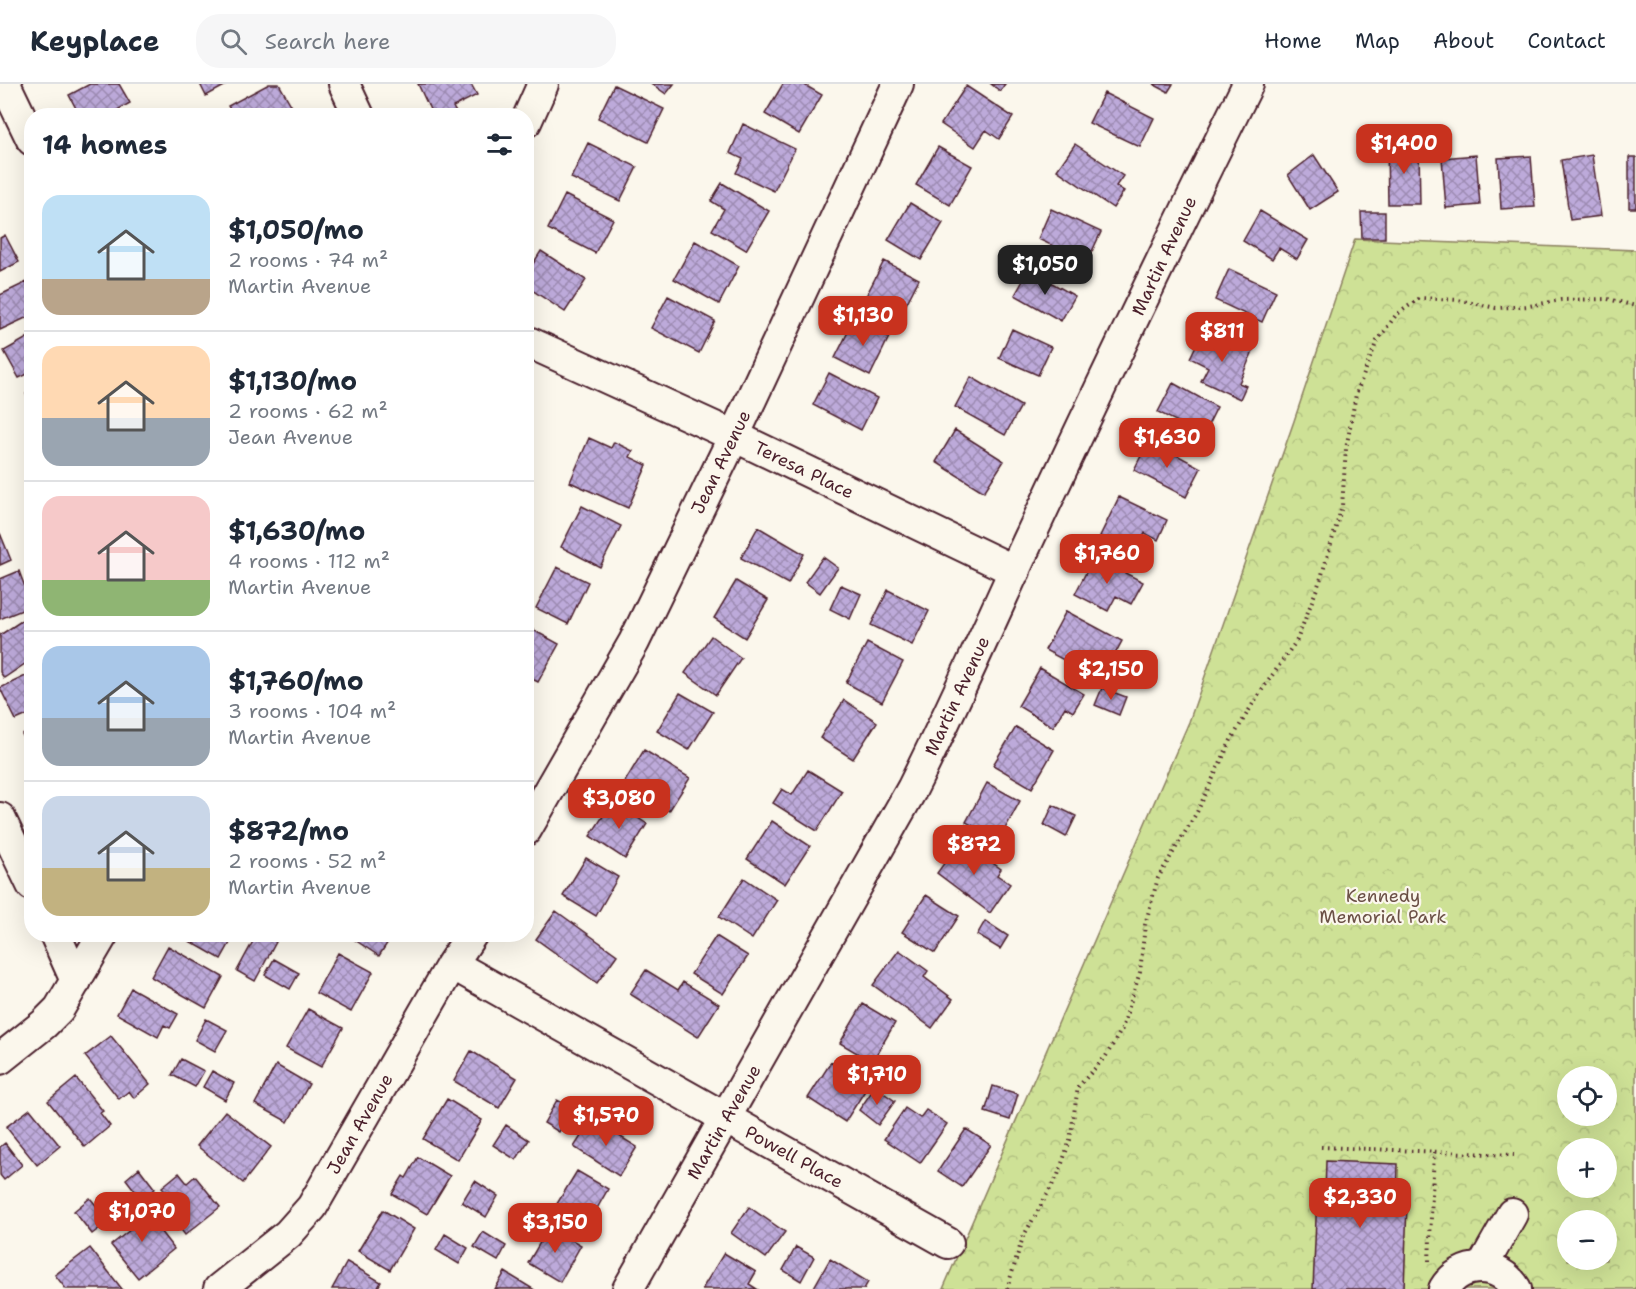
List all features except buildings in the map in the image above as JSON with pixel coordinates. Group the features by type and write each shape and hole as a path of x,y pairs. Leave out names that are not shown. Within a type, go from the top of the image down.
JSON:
{"street":[{"path":"5,84 24,123"},
{"path":"344,84 354,108"},
{"path":"532,108 543,84"},
{"name":"Jean Avenue","path":"534,816 634,642 734,436 898,84"},
{"name":"Martin Avenue","path":"628,1289 912,789 1248,84"},
{"name":"Teresa Place","path":"534,345 734,436 1015,571"},
{"path":"0,818 24,868"},
{"path":"59,942 76,981"},
{"path":"0,1059 59,1009 98,942"},
{"name":"Jean Avenue","path":"219,1289 288,1234 312,1207 467,942"},
{"name":"Powell Place","path":"452,964 948,1243"},
{"path":"1482,1267 1512,1214"},
{"path":"1436,1277 1482,1267 1506,1276 1516,1289"}],"path":[{"path":"1007,1289 1023,1237 1058,1175 1070,1140 1078,1087 1106,1056 1122,1029 1140,972 1145,925 1158,878 1197,812 1231,740 1257,697 1297,640 1321,578 1342,506 1346,449 1356,394 1377,341 1396,315 1420,298 1458,300 1496,308 1529,306 1561,300 1608,299 1636,306"},
{"path":"1322,1147 1514,1155"},
{"path":"1434,1152 1436,1277"}],"green space":[{"name":"Kennedy Memorial Park","path":"1355,239 1636,250 1636,1289 943,1289 1189,722"}]}
